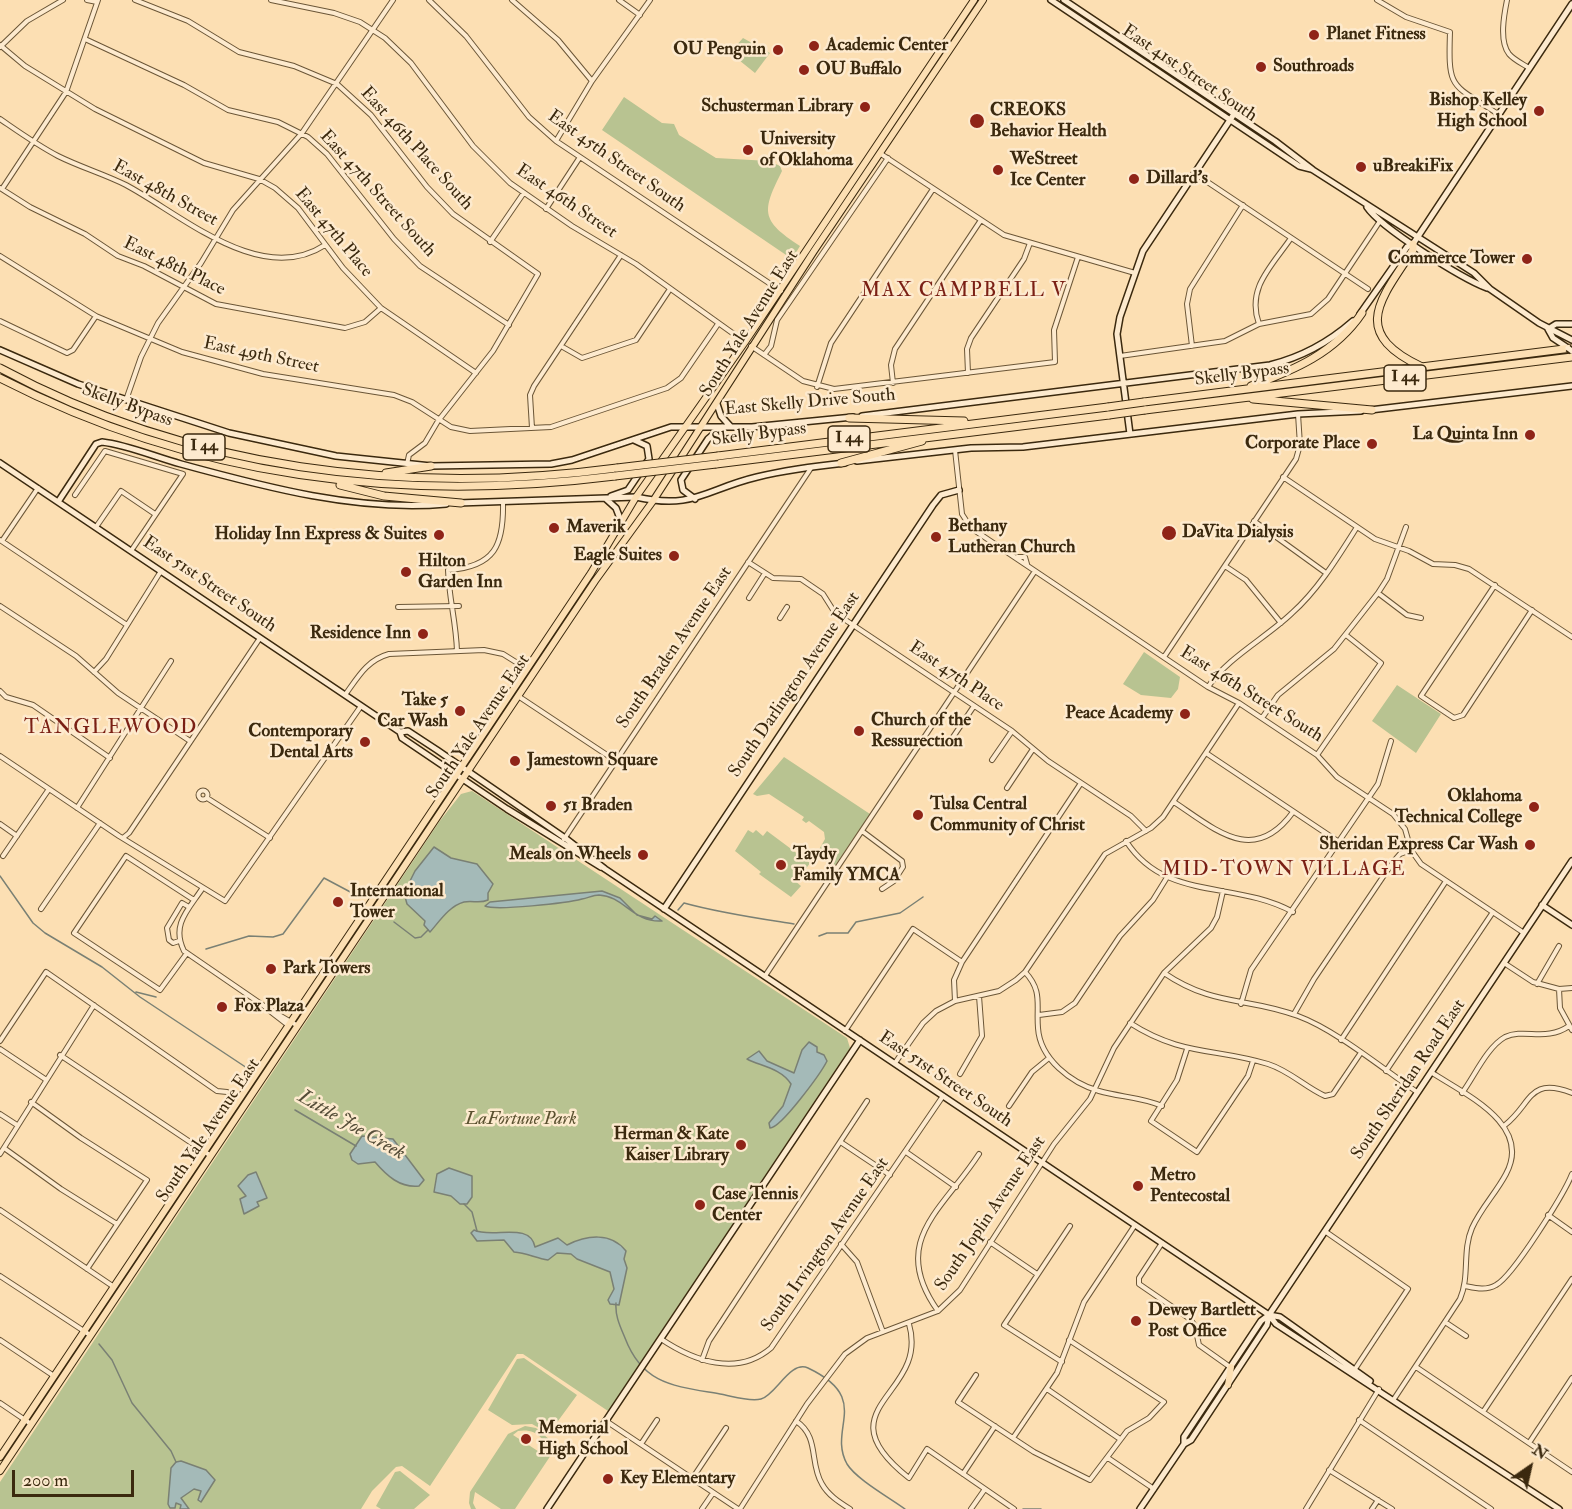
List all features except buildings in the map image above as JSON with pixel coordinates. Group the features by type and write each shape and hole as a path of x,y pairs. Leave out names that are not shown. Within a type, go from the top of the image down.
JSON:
{"highway":[{"path":"1413,243 1413,250 1383,296 1377,322 1388,347 1422,367"},
{"path":"1243,394 1312,360 1343,336 1362,313"},
{"name":"Skelly Bypass","path":"0,368 91,410 179,440 283,464 368,475 487,479 617,468 979,423 1108,411 1145,410 1422,367 1572,350"},
{"name":"Skelly Bypass","path":"0,378 70,411 155,442 249,466 305,477 365,484 447,488 541,484 615,476 947,435 1108,411 1144,402 1243,394 1572,357"},
{"path":"1243,394 1372,410"},
{"path":"849,418 873,420 934,418 979,423"},
{"path":"841,463 947,435"},
{"path":"368,475 431,466"},
{"path":"305,477 384,496 461,502"}],"main road":[{"name":"South Yale Avenue East","path":"878,152 974,0"},
{"name":"South Yale Avenue East","path":"0,1457 54,1376 87,1333 211,1156 463,779 515,694 527,669 598,562 636,497 684,426 748,344 983,0"},
{"name":"East 41st Street South","path":"1052,0 1174,82 1474,273 1490,289 1548,329 1572,340"},
{"name":"East 41st Street South","path":"1064,0 1178,76 1232,117"},
{"name":"East Skelly Drive South","path":"0,350 57,376 210,427 281,446 336,456 431,466 551,464 572,460 664,429 684,426 731,427 849,418 1287,361 1320,346 1362,313 1407,247 1418,236 1572,4"},
{"path":"1099,32 1103,26"},
{"path":"948,42 948,53"},
{"path":"1174,82 1178,76"},
{"path":"1130,434 1118,324 1146,247 1232,117"},
{"name":"East 41st Street South","path":"1366,205 1380,220 1469,281 1490,289"},
{"path":"1548,329 1556,324 1572,324"},
{"name":"East 41st Street South","path":"1548,329 1553,338 1572,350"},
{"name":"South Yale Avenue East","path":"0,1471 114,1287 456,775 563,630 597,578 653,501 717,404 748,344"},
{"path":"58,502 96,444 105,442 237,478 348,500 410,505 636,497 674,503 695,499 747,479 841,463 955,450 1023,447 1298,414 1372,410 1572,386"},
{"path":"717,404 721,416 731,427"},
{"path":"695,499 683,490 681,480 708,438 723,426"},
{"path":"604,499 628,490 649,459 647,446 632,439"},
{"name":"East 51st Street South","path":"0,463 362,705 400,732 402,738 456,775 561,844 605,869"},
{"name":"South Darlington Avenue East","path":"664,909 937,499 947,492 959,490"},
{"path":"604,499 616,508 621,521"},
{"path":"598,562 605,567"},
{"path":"591,573 597,578"},
{"path":"556,626 563,630"},
{"name":"East 51st Street South","path":"400,732 408,731 468,771 565,838 605,869 1269,1315 1276,1324 1354,1371 1558,1509"},
{"name":"South Sheridan Road East","path":"1184,1444 1184,1437 1261,1321 1269,1315 1326,1232 1572,861"},
{"path":"1542,905 1572,925"},
{"path":"547,1509 860,1040"},
{"name":"South Sheridan Road East","path":"1140,1509 1228,1385 1267,1325 1269,1315"},
{"path":"1228,1385 1231,1367"}],"street":[{"path":"0,46 27,21 63,0"},
{"path":"1,188 66,92 97,1 87,0"},
{"name":"East 46th Place South","path":"135,0 188,21 239,52 294,66 337,84 371,115 439,200 490,242 538,274 509,325"},
{"name":"East 46th Street","path":"271,0 334,13 373,30 403,54 473,146 498,173 523,194 621,255 748,344"},
{"path":"306,8 307,0"},
{"path":"126,400 150,338 217,238 233,210 302,133 393,0"},
{"name":"East 45th Street South","path":"429,0 466,36 529,117 556,141 782,292"},
{"path":"512,0 558,40 592,81"},
{"path":"619,0 640,15"},
{"path":"556,141 592,81 650,0"},
{"path":"1377,0 1406,17 1450,32 1451,79 1459,88 1498,114"},
{"path":"1507,0 1504,38 1506,49 1512,57 1529,69"},
{"name":"East 47th Street South","path":"85,39 184,85 228,110 278,122 302,133 327,154 394,239 420,266 509,325"},
{"name":"East 47th Place","path":"0,46 66,92 204,163 259,179 292,201 343,268 381,308 476,373"},
{"name":"East 48th Street","path":"0,119 34,142 126,185 217,238 250,254 278,259 309,255 325,245"},
{"path":"878,152 1004,235 1135,273"},
{"path":"546,209 580,157"},
{"name":"South Yale Avenue East","path":"764,355 771,346 777,320 888,158"},
{"path":"1194,173 1368,289"},
{"name":"East 48th Place","path":"1,188 30,207 85,234 118,256 144,266 229,308 333,326 355,326 365,322 381,308"},
{"path":"817,387 831,343 933,189"},
{"path":"490,242 523,194"},
{"path":"1192,346 1187,304 1190,289 1243,205"},
{"path":"893,383 891,365 895,349 981,220"},
{"path":"1120,356 1232,339 1259,324 1302,317 1315,312 1328,299 1380,220"},
{"path":"1259,324 1254,305 1256,291 1291,237"},
{"path":"968,373 967,349 971,338 1024,259 1030,243"},
{"path":"532,429 532,390 621,255"},
{"name":"East 49th Street","path":"0,256 96,316 182,352 248,371 394,395 412,402 451,428 470,431 555,426 674,385 718,324"},
{"path":"748,344 817,387 834,389 1055,362 1054,330 1078,257"},
{"path":"561,346 582,358 629,344 641,333 670,289"},
{"path":"0,321 64,353 71,352 96,316"},
{"path":"407,464 409,455 425,443 438,421 476,373 509,325"},
{"path":"1164,657 1299,450 1298,414"},
{"path":"129,459 132,450"},
{"name":"East 46th Street South","path":"955,450 962,514 968,525 1017,557 1025,557 1027,564 1035,571 1208,687 1239,703 1317,755 1336,777 1402,823 1411,850 1419,862 1524,933"},
{"path":"75,495 105,452 183,474 131,551"},
{"name":"South Braden Avenue East","path":"561,844 812,467"},
{"path":"1283,477 1375,538 1433,564 1465,567 1572,637"},
{"path":"72,480 81,486"},
{"path":"38,488 1,541 127,625"},
{"path":"96,527 121,491 155,514"},
{"path":"457,651 456,620 451,606 447,570 473,567 494,550 502,532 503,502"},
{"path":"1254,521 1326,573"},
{"path":"1262,718 1278,694 1334,648 1378,593 1387,579 1397,546 1406,527"},
{"path":"1208,687 1222,671 1299,607 1357,528"},
{"name":"East 47th Place","path":"748,562 778,579 795,577 801,579 823,594 835,613 1012,731 1033,749 1131,816 1146,831"},
{"path":"1225,566 1246,580 1281,623"},
{"path":"94,672 161,571"},
{"path":"765,976 1035,571"},
{"path":"749,598 765,573"},
{"path":"1494,585 1421,696 1454,718 1463,715 1532,610"},
{"path":"1378,593 1407,615 1421,618"},
{"path":"0,606 76,656 118,693 190,741"},
{"path":"398,608 459,606"},
{"path":"780,618 787,607"},
{"path":"1317,755 1381,663 1346,635"},
{"path":"124,837 260,638"},
{"path":"345,695 363,668 380,656 457,651 498,652 527,669"},
{"path":"77,808 171,661"},
{"path":"0,691 6,697 33,705 110,758"},
{"path":"515,694 616,761"},
{"path":"895,1064 923,1023 936,1011 955,1001 1008,987 1025,972 1106,854 1146,831 1163,817 1239,703"},
{"path":"0,756 202,889 225,901 362,705"},
{"path":"953,736 974,706"},
{"path":"992,760 1012,731"},
{"path":"1241,1004 1251,970 1293,912 1380,780 1391,741"},
{"path":"1008,788 1033,749"},
{"path":"1206,753 1339,843"},
{"path":"955,1001 954,980 962,962 1081,783"},
{"path":"3,856 49,789"},
{"path":"207,798 270,838"},
{"path":"1174,801 1220,831 1244,840 1269,836 1283,825 1293,812"},
{"path":"41,909 100,823"},
{"path":"0,825 17,836"},
{"path":"862,831 902,861 903,867 894,881 882,889"},
{"path":"1126,841 1146,866 1166,879 1270,901 1293,912"},
{"path":"1294,1014 1314,979 1393,862 1402,853 1411,850"},
{"path":"187,953 160,990 74,933 126,856 194,900"},
{"path":"1038,1015 1062,1012 1075,1003 1120,936 1153,900 1166,879"},
{"path":"1341,1040 1446,881"},
{"path":"202,889 180,921 179,941 187,953 296,1028"},
{"name":"South Joplin Avenue East","path":"739,1509 821,1385 852,1348 883,1332 909,1324 938,1311 960,1290 1042,1162 1095,1090 1114,1048 1164,973 1178,957 1211,928 1217,917 1223,891"},
{"path":"179,941 173,943 169,940 167,928 182,903 189,908"},
{"path":"1386,1071 1492,912"},
{"path":"845,1030 913,929 962,962"},
{"path":"1537,984 1559,946"},
{"path":"1504,963 1537,984 1558,989 1572,987"},
{"path":"0,1041 46,972 127,1031 217,1091 227,1092"},
{"path":"1025,972 1038,991 1039,1035 1049,1058 1067,1075 1095,1090 1162,1106"},
{"path":"1164,973 1200,993 1294,1014 1341,1040 1418,1093"},
{"path":"1462,1094 1502,1040 1513,1035 1548,1035 1571,1028 1560,1008 1558,989"},
{"path":"960,1074 982,1036 979,996"},
{"path":"0,1154 60,1055 94,1005"},
{"path":"1130,1023 1157,1039 1187,1049 1253,1061 1290,1073 1322,1095 1333,1094 1360,1054"},
{"path":"0,1049 45,1079"},
{"path":"1187,1049 1181,1071 1151,1121 1197,1152 1248,1076 1253,1061"},
{"path":"60,1055 211,1156"},
{"path":"1009,1106 1032,1072 1049,1058"},
{"path":"1394,1399 1460,1299 1465,1286 1466,1253 1470,1232 1507,1173 1512,1160 1512,1142 1505,1125 1431,1072"},
{"path":"1505,1125 1537,1090 1554,1087 1572,1092"},
{"name":"South Irvington Avenue East","path":"660,1339 682,1353 702,1360 740,1363 767,1351 781,1336 943,1096"},
{"path":"702,1360 709,1341 842,1143 867,1101"},
{"path":"31,1102 81,1138 147,1180 87,1269"},
{"path":"0,1114 17,1126"},
{"path":"842,1143 890,1175"},
{"path":"4,1148 61,1189 117,1224"},
{"path":"906,1152 956,1187"},
{"path":"938,1311 919,1278 918,1248 928,1221 979,1154"},
{"path":"1465,1286 1485,1289 1503,1281 1548,1215 1572,1174"},
{"path":"0,1210 114,1287"},
{"path":"1548,1215 1572,1232"},
{"path":"1014,1438 1062,1362 1087,1296 1135,1225"},
{"path":"1062,1362 1004,1325 1070,1226"},
{"path":"1326,1232 1408,1289 1354,1371"},
{"path":"990,1242 1037,1274"},
{"path":"1162,1243 1139,1282 1142,1287 1192,1321 1199,1345 1231,1367"},
{"path":"841,1244 857,1262 883,1332"},
{"path":"0,1276 87,1333"},
{"path":"1483,1412 1572,1279"},
{"path":"1445,1322 1466,1336"},
{"path":"909,1324 912,1354 906,1368 874,1417 872,1429 875,1442 884,1457 909,1478 927,1449 1014,1509"},
{"path":"0,1340 54,1376"},
{"path":"976,1375 958,1402 1087,1481 1094,1478 1130,1428 1153,1416 1164,1402 1069,1340"},
{"path":"1416,1368 1572,1472"},
{"path":"1529,1443 1572,1378"},
{"path":"1047,1389 1120,1439"},
{"path":"1306,1509 1379,1389"},
{"path":"0,1403 31,1424"},
{"path":"641,1444 657,1420"},
{"path":"1359,1420 1491,1509"},
{"path":"605,1421 739,1509"},
{"path":"796,1421 810,1436 816,1471 822,1485 849,1509"},
{"path":"963,1474 995,1426"},
{"path":"693,1479 726,1428"},
{"path":"1107,1458 1154,1489"},
{"path":"1329,1470 1392,1509"},
{"path":"971,1509 985,1489"},
{"path":"702,1509 713,1493"},
{"path":"1372,1509 1378,1500"}],"green space":[{"path":"743,38 770,53 755,73 724,48 735,47"},
{"path":"624,97 662,123 674,124 679,135 716,158 769,161 780,166 782,171 768,205 768,214 778,229 800,246 792,259 602,130"},
{"path":"1144,652 1180,677 1178,689 1171,698 1141,695 1123,684"},
{"path":"1397,685 1441,714 1416,753 1372,721"},
{"path":"784,757 870,814 834,867 816,855 825,839 824,832 809,821 806,823 802,820 804,817 769,794 757,796 753,794"},
{"name":"LaFortune Park","path":"472,791 847,1038 850,1048 608,1411 523,1354 517,1354 430,1486 402,1466 396,1467 372,1491 361,1509 0,1509 0,1482 439,822 461,794"},
{"name":"Taydy Family YMCA","path":"748,830 753,833 756,830 763,836 767,831 810,863 800,877 797,876 794,880 801,886 791,897 759,874 761,872 735,851"},
{"path":"524,1358 577,1395 558,1421 541,1429 532,1424 512,1425 488,1410 517,1359"},
{"path":"525,1426 536,1428 557,1446 515,1509 501,1509 475,1492 473,1503 476,1509 471,1509 470,1492 508,1434","holes":["524,1430 535,1433 542,1439 544,1455 513,1435"]},
{"path":"400,1471 430,1495 414,1509 381,1509 376,1506 395,1472"}],"water":[{"path":"434,847 451,858 477,864 493,884 488,893 488,900 459,904 445,915 430,932 424,925 425,921 407,904 404,893 415,871"},
{"path":"602,891 620,898 636,914 608,896 599,895 574,901 532,906 503,908 485,906 490,902"},
{"path":"639,916 652,919 655,916 662,921 652,920"},
{"path":"809,1042 817,1047 817,1052 824,1055 827,1061 791,1110 770,1128 769,1123 783,1106 791,1084 782,1074 747,1059 759,1051 767,1061 794,1073 802,1050"},
{"path":"362,1136 393,1139 424,1180 419,1186 406,1185 389,1176 375,1162 358,1164 352,1160 350,1154"},
{"path":"449,1168 472,1176 472,1197 467,1204 460,1204 451,1196 434,1192 437,1174"},
{"path":"256,1172 267,1198 257,1202 259,1206 244,1214 240,1199 246,1196 238,1186 248,1175"},
{"path":"474,1230 526,1235 532,1239 535,1247 558,1238 567,1245 591,1237 613,1241 626,1251 624,1259 627,1268 619,1305 610,1304 608,1300 614,1289 610,1272 577,1259 571,1254 557,1253 548,1260 514,1252 504,1240 477,1241 471,1233"},
{"path":"181,1461 206,1470 215,1480 201,1502 198,1500 201,1491 194,1489 181,1498 189,1509 180,1509 181,1505 176,1503 175,1508 170,1508 168,1504 171,1468 176,1462"}],"waterway":[{"name":"Little Joe Creek","path":"0,876 33,923 45,933 102,967 140,997 250,1070"},
{"name":"Little Joe Creek","path":"206,949 249,936 273,937 283,934 324,878 356,895"},
{"name":"Little Joe Creek","path":"819,936 827,933 848,933 856,922 900,913 923,897"},
{"name":"Little Joe Creek","path":"678,910 684,903 794,924"},
{"name":"Little Joe Creek","path":"394,922 415,938 421,937 428,930"},
{"name":"Little Joe Creek","path":"136,992 156,997"},
{"name":"Little Joe Creek","path":"295,1110 356,1146"},
{"name":"Little Joe Creek","path":"464,1204 472,1212 477,1231"},
{"name":"Little Joe Creek","path":"616,1303 618,1321 632,1354 641,1365 662,1381 756,1400 767,1396 789,1373 801,1367 808,1368 828,1380 839,1391 844,1403 842,1451 847,1464 865,1482 905,1509"},
{"path":"99,1344 112,1360 132,1403 171,1451 176,1462"},
{"name":"Little Joe Creek","path":"1023,1509 1041,1509"}],"place":[{"name":"Planet Fitness","path":"1314,35"},
{"name":"Academic Center","path":"814,46"},
{"name":"OU Penguin","path":"778,50"},
{"name":"Southroads","path":"1261,67"},
{"name":"OU Buffalo","path":"804,70"},
{"name":"Schusterman Library","path":"865,107"},
{"name":"Bishop Kelley High School","path":"1539,111"},
{"name":"CREOKS Behavior Health","path":"977,121"},
{"name":"University of Oklahoma","path":"748,150"},
{"name":"uBreakiFix","path":"1361,167"},
{"name":"WeStreet Ice Center","path":"998,170"},
{"name":"Dillard's","path":"1134,179"},
{"name":"Commerce Tower","path":"1527,259"},
{"name":"La Quinta Inn","path":"1530,435"},
{"name":"Corporate Place","path":"1372,444"},
{"name":"Maverik","path":"554,528"},
{"name":"DaVita Dialysis","path":"1169,533"},
{"name":"Holiday Inn Express & Suites","path":"439,535"},
{"name":"Bethany Lutheran Church","path":"936,537"},
{"name":"Eagle Suites","path":"674,556"},
{"name":"Hilton Garden Inn","path":"406,572"},
{"name":"Residence Inn","path":"423,634"},
{"name":"Take 5 Car Wash","path":"460,711"},
{"name":"Peace Academy","path":"1185,714"},
{"name":"Church of the Ressurection","path":"859,731"},
{"name":"Contemporary Dental Arts","path":"365,742"},
{"name":"Jamestown Square","path":"515,761"},
{"name":"51 Braden","path":"551,806"},
{"name":"Oklahoma Technical College","path":"1534,807"},
{"name":"Tulsa Central Community of Christ","path":"918,815"},
{"name":"Sheridan Express Car Wash","path":"1530,845"},
{"name":"Meals on Wheels","path":"643,855"},
{"name":"Taydy Family YMCA","path":"781,865"},
{"name":"International Tower","path":"338,902"},
{"name":"Park Towers","path":"271,969"},
{"name":"Fox Plaza","path":"222,1007"},
{"name":"Herman & Kate Kaiser Library","path":"741,1145"},
{"name":"Metro Pentecostal","path":"1138,1186"},
{"name":"Case Tennis Center","path":"700,1205"},
{"name":"Dewey Bartlett Post Office","path":"1136,1321"},
{"name":"Memorial High School","path":"526,1439"},
{"name":"Key Elementary","path":"608,1479"}],"district":[{"name":"MAX CAMPBELL V","path":"964,292"},
{"name":"TANGLEWOOD","path":"111,729"},
{"name":"MID-TOWN VILLAGE","path":"1284,871"}]}
